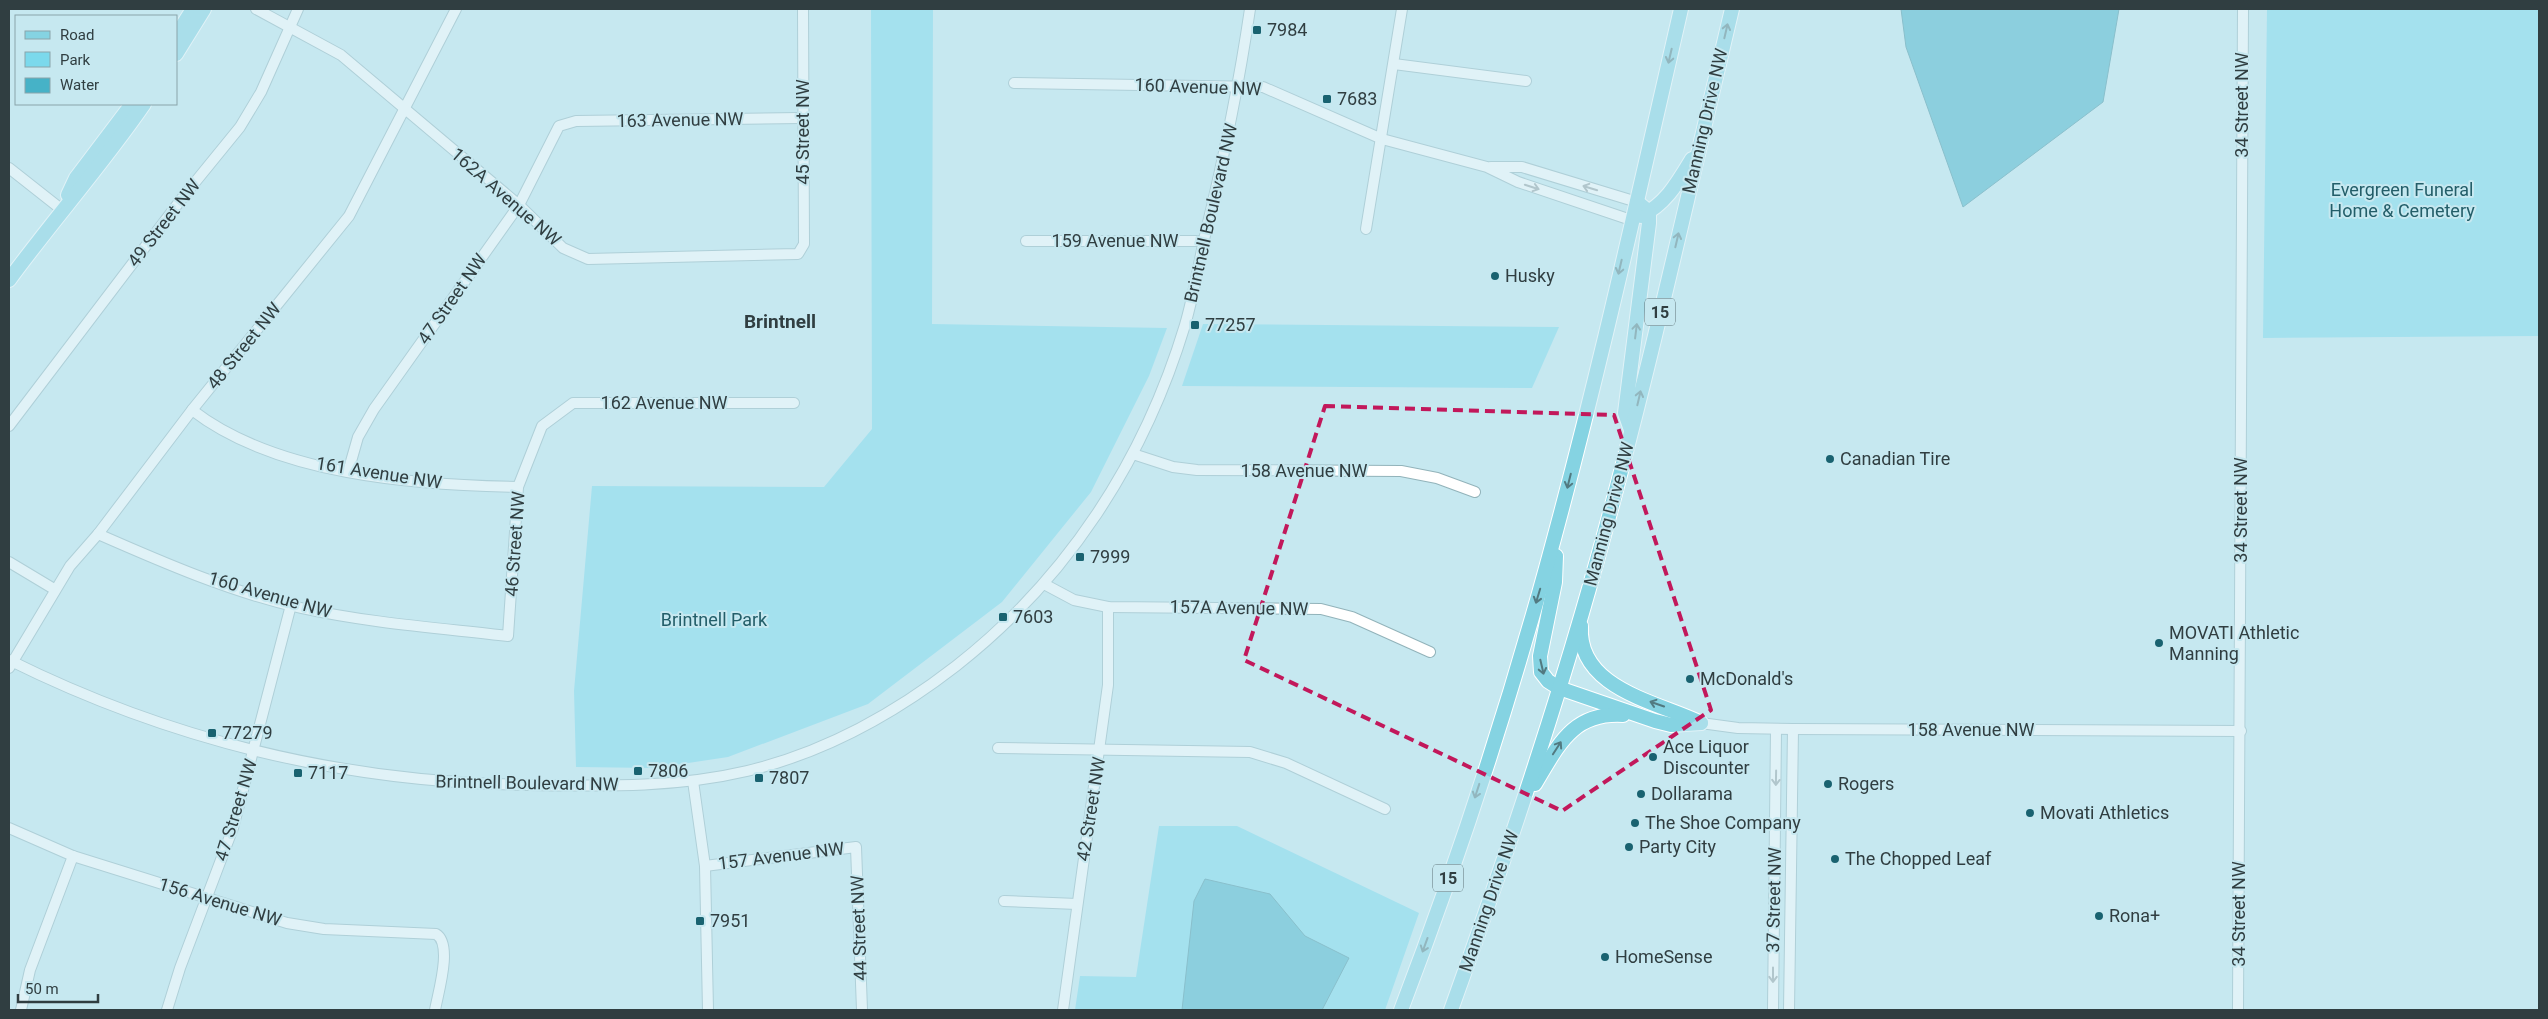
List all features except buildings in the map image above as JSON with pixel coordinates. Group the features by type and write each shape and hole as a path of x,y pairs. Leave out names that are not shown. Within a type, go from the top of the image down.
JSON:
{"main road":[{"path":"178,33 193,9"},
{"path":"178,51 204,9"},
{"path":"1680,9 1637,202 1631,220 1556,532 1555,582 1540,656 1541,672 1548,681 1559,688 1635,716 1671,725 1701,723"},
{"name":"Manning Drive NW","path":"1451,1010 1523,804 1582,614 1632,430 1732,9"},
{"path":"61,210 76,178 131,105"},
{"path":"9,280 61,210 85,184 143,105"},
{"path":"1631,220 1649,212 1673,192 1699,148"},
{"path":"1637,202 1649,212"},
{"path":"1632,430 1626,413 1649,212"},
{"name":"15","path":"1401,1010 1436,915 1493,745 1556,532"},
{"path":"1582,614 1580,636 1584,650 1599,674 1629,694 1676,711 1701,723"},
{"path":"1523,804 1566,734 1580,724 1605,715 1635,716"}],"street":[{"name":"162A Avenue NW","path":"256,9 291,26 341,55 519,205 563,248 588,259 798,254"},
{"name":"49 Street NW","path":"9,426 182,197 240,127 261,92 298,9"},
{"name":"48 Street NW","path":"10,664 54,589 70,566 98,534 192,410 349,216 456,9"},
{"name":"45 Street NW","path":"798,254 804,244 803,9"},
{"name":"Brintnell Boulevard NW","path":"10,664 174,729 254,751 360,772 454,783 606,786 693,781 745,772 793,758 869,723 941,678 974,652 1008,621 1044,584 1095,519 1133,454 1159,397 1186,321 1239,86 1250,9"},
{"path":"1366,229 1402,9"},
{"name":"34 Street NW","path":"2238,1010 2241,731 2242,9"},
{"path":"1394,64 1526,81"},
{"name":"160 Avenue NW","path":"1014,84 1263,87 1382,138 1487,167 1518,182 1631,220"},
{"name":"163 Avenue NW","path":"559,126 576,121 802,118"},
{"name":"47 Street NW","path":"348,472 358,437 374,408 519,205 559,126"},
{"name":"160 Avenue NW","path":"1487,167 1522,168 1637,202"},
{"path":"9,168 61,210"},
{"name":"159 Avenue NW","path":"1026,242 1204,241"},
{"name":"162 Avenue NW","path":"542,426 573,403 794,403"},
{"name":"161 Avenue NW","path":"192,410 215,428 239,440 279,454 348,472 457,486 518,487"},
{"name":"46 Street NW","path":"508,636 518,487 542,426"},
{"name":"158 Avenue NW","path":"1133,454 1173,467 1210,471 1401,471 1437,478 1475,492"},
{"name":"160 Avenue NW","path":"98,534 214,581 291,605 377,620 508,636"},
{"path":"9,562 54,589"},
{"name":"157A Avenue NW","path":"1044,584 1074,600 1108,607 1321,609 1352,617 1430,652"},
{"name":"47 Street NW","path":"167,1010 180,968 232,828 254,751 291,605"},
{"name":"42 Street NW","path":"1063,1010 1108,685 1108,607"},
{"name":"158 Avenue NW","path":"1701,723 1738,728 1776,729 2241,731"},
{"name":"37 Street NW","path":"1773,1010 1776,729"},
{"name":"37 Street NW","path":"1789,1010 1793,729"},
{"path":"998,748 1250,752 1286,763 1384,809"},
{"path":"693,781 705,866 708,1010"},
{"name":"156 Avenue NW","path":"9,828 73,856 271,919 305,927 421,932 440,936 443,941 444,954 435,1010"},
{"name":"157 Avenue NW","path":"705,866 856,847"},
{"name":"44 Street NW","path":"856,847 862,1010"},
{"path":"21,1010 30,970 73,856"},
{"path":"1004,901 1077,904"}],"highlighted area":[{"path":"1325,406 1614,415 1711,710 1562,811 1244,660"}],"green space":[{"name":"Brintnell Park","path":"871,9 933,9 932,324 1167,328 1149,376 1091,492 1002,602 868,704 728,757 655,768 576,767 574,691 592,486 824,487 872,429"},
{"name":"Evergreen Funeral Home & Cemetery","path":"2267,9 2539,9 2539,336 2263,338"},
{"path":"1203,324 1559,327 1532,388 1182,386"},
{"path":"1159,826 1237,826 1419,913 1385,1010 1075,1010 1080,976 1136,977"}],"water":[{"path":"1901,9 2119,9 2103,102 1963,207 1906,47"},
{"path":"1205,879 1270,894 1305,936 1349,958 1322,1010 1182,1010 1194,901"}],"place":[{"name":"7984","path":"1257,30"},
{"name":"7683","path":"1327,99"},
{"name":"Husky","path":"1495,276"},
{"name":"77257","path":"1195,325"},
{"name":"Canadian Tire","path":"1830,459"},
{"name":"7999","path":"1080,557"},
{"name":"7603","path":"1003,617"},
{"name":"MOVATI Athletic Manning","path":"2159,643"},
{"name":"McDonald's","path":"1690,679"},
{"name":"77279","path":"212,733"},
{"name":"Ace Liquor Discounter","path":"1653,757"},
{"name":"7806","path":"638,771"},
{"name":"7117","path":"298,773"},
{"name":"7807","path":"759,778"},
{"name":"Rogers","path":"1828,784"},
{"name":"Dollarama","path":"1641,794"},
{"name":"Movati Athletics","path":"2030,813"},
{"name":"The Shoe Company","path":"1635,823"},
{"name":"Party City","path":"1629,847"},
{"name":"The Chopped Leaf","path":"1835,859"},
{"name":"Rona+","path":"2099,916"},
{"name":"7951","path":"700,921"},
{"name":"HomeSense","path":"1605,957"}],"district":[{"name":"Brintnell","path":"780,321"}]}
